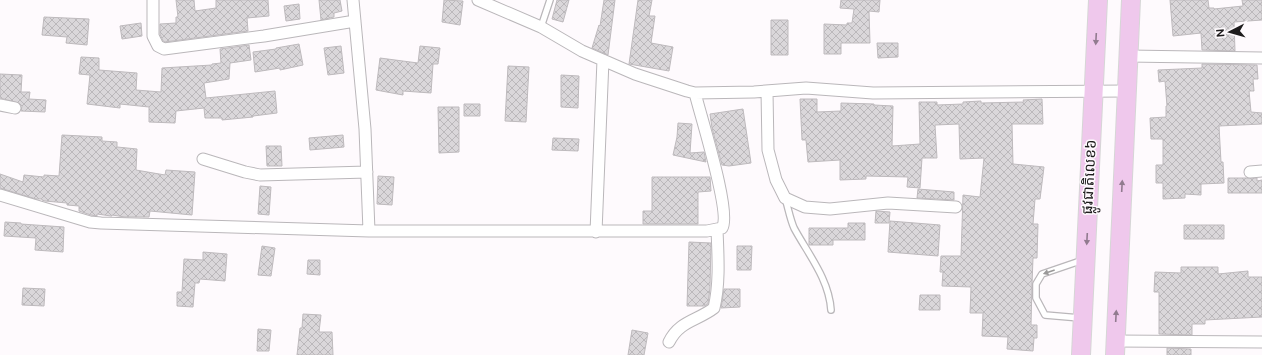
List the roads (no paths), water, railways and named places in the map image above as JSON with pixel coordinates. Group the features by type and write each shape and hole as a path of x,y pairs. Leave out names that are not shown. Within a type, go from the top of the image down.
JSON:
{"main road":[{"name":"ផ្លូវជាតិលេខ៦","path":"1081,355 1098,0"},
{"path":"1115,348 1131,0"}],"street":[{"path":"153,0 153,36 158,46 164,49 264,36 355,21"},
{"path":"353,0 364,114 369,231"},
{"path":"478,0 541,27 582,51 635,74 687,92 767,91 806,88 873,93 1127,92"},
{"path":"1128,56 1262,58"},
{"path":"596,232 603,60"},
{"path":"767,91 768,150 776,180 785,198 805,207 830,209 888,203 956,208"},
{"path":"0,195 90,222 101,223 369,231 596,232 717,230 722,228 724,225 723,206 719,182 695,93"},
{"path":"0,105 16,108"},
{"path":"203,159 260,175 367,172"},
{"path":"1250,172 1262,171"},
{"path":"669,342 679,327 708,313 714,308 716,297 718,252 717,230"},
{"path":"1115,348 1262,342"}],"lane":[{"path":"541,27 550,0"},
{"path":"785,198 794,226 819,270 831,310"},
{"path":"1083,318 1045,314 1036,298 1036,284 1042,274 1086,259"}]}
